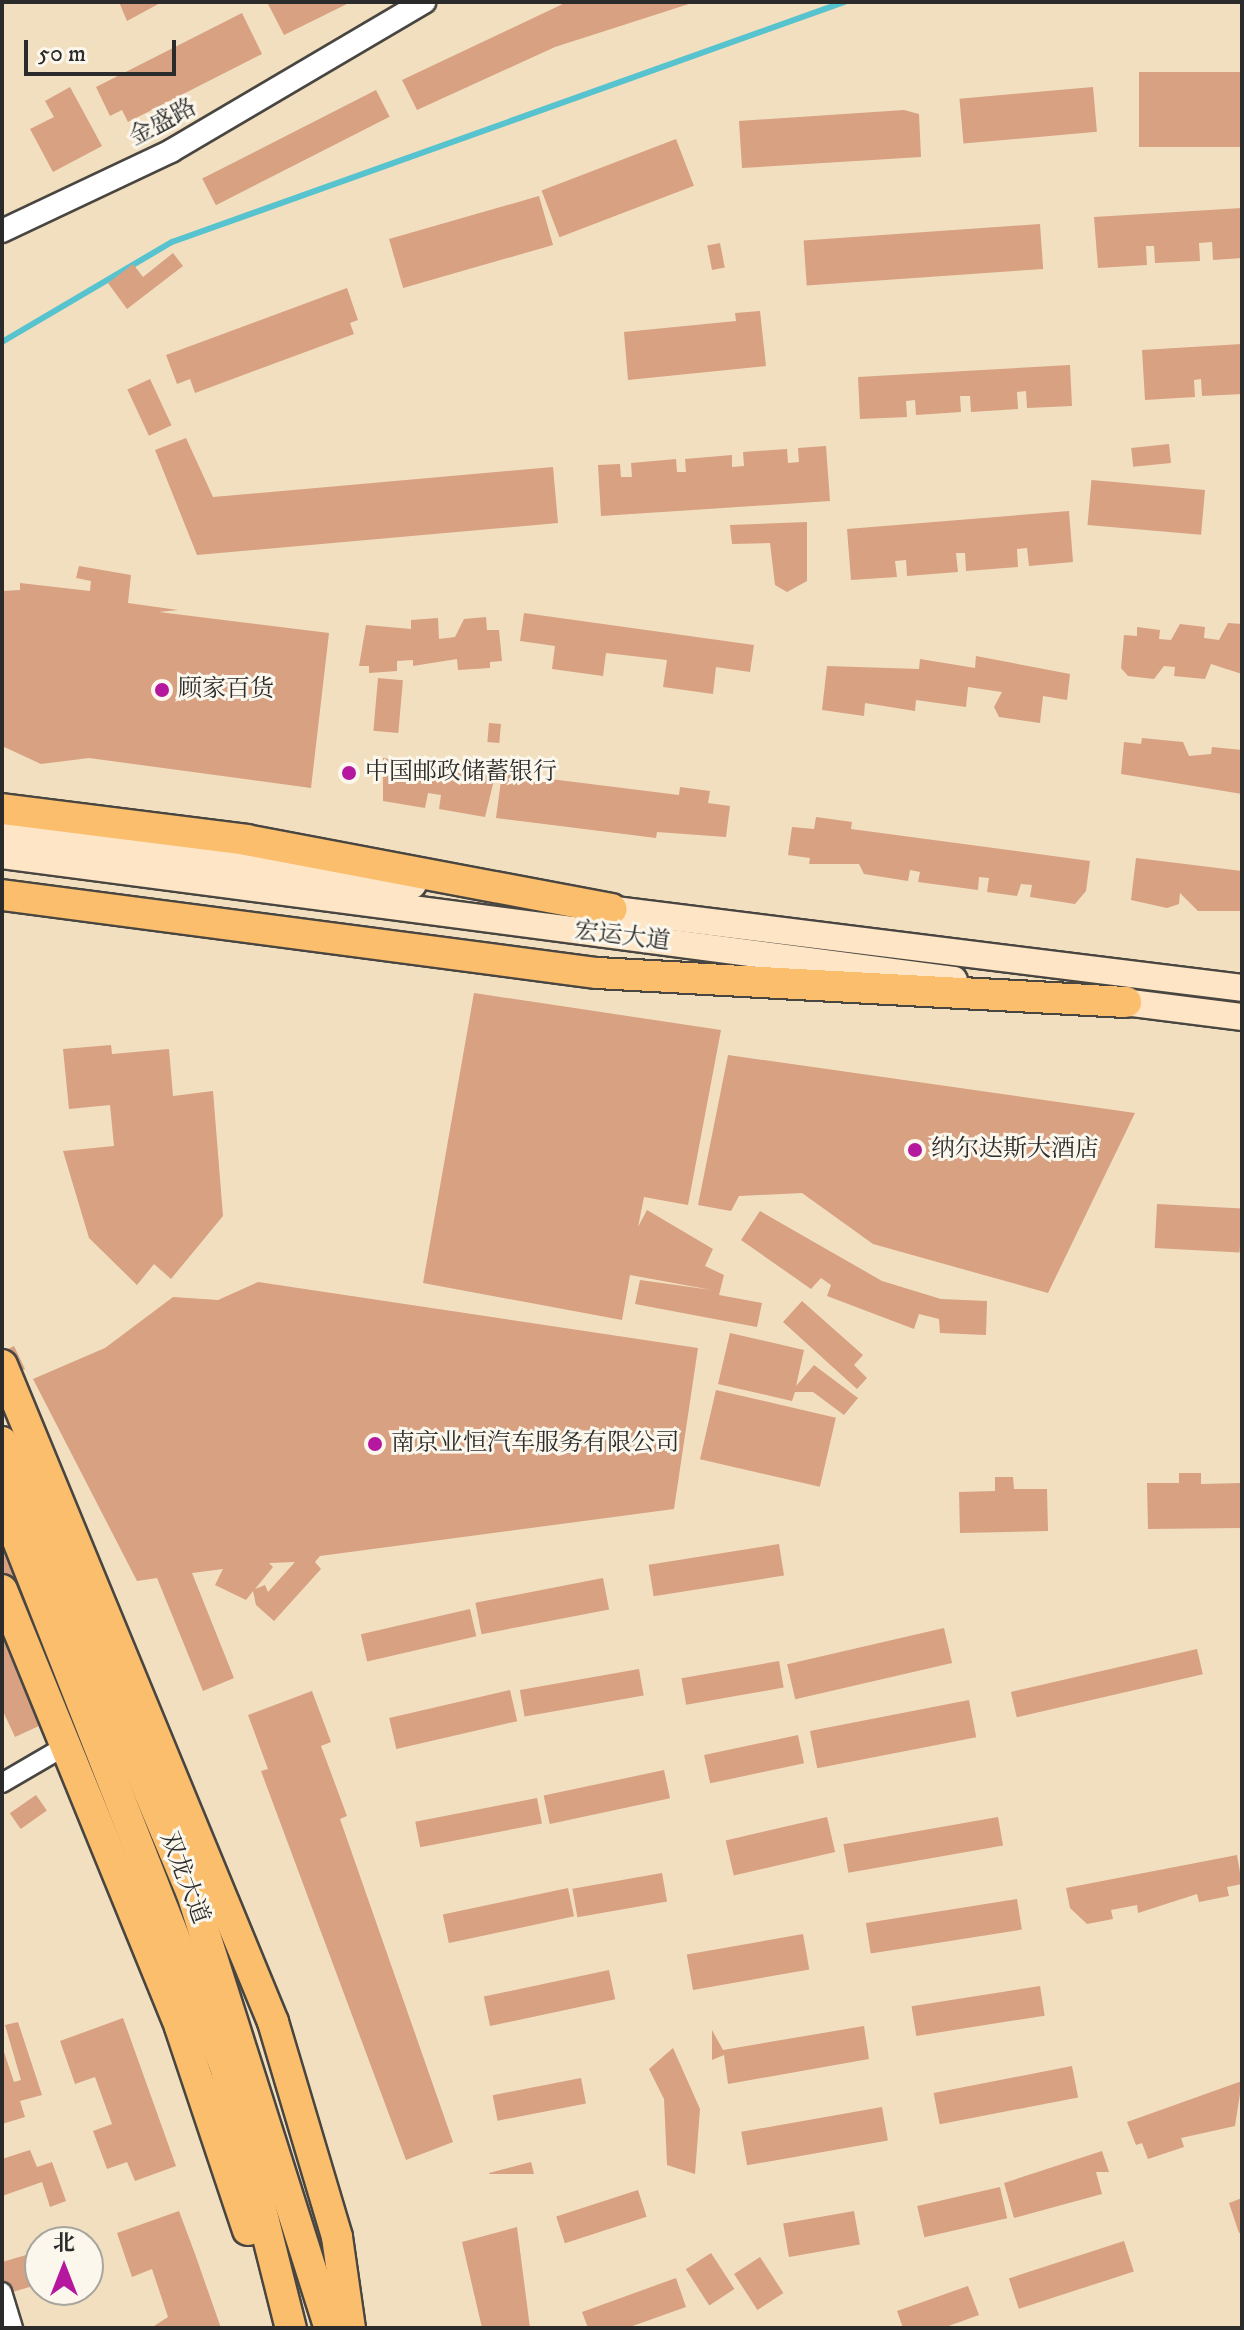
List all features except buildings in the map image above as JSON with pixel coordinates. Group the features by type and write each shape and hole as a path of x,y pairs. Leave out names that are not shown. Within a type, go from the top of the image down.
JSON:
{"highway":[{"path":"2,809 246,840 612,909"},
{"path":"2,895 463,958 597,973 1126,1002"},
{"name":"双龙大道","path":"2,1365 273,2022 337,2237 350,2328"},
{"name":"双龙大道","path":"2,1442 192,1894 237,2061 291,2328"},
{"name":"双龙大道","path":"2,1500 237,2061 330,2328"},
{"path":"2,1590 105,1834 180,2027 280,2328"}],"main road":[{"name":"宏运大道","path":"2,833 1242,988"},
{"name":"宏运大道","path":"2,855 1242,1017"}],"street":[{"name":"金盛路","path":"2,231 171,151 424,2"},
{"path":"2,1783 67,1745"},
{"path":"2,2292 13,2328"}],"waterway":[{"path":"2,342 172,242 844,2"}],"place":[{"name":"顾家百货","path":"162,690"},
{"name":"中国邮政储蓄银行","path":"349,773"},
{"name":"纳尔达斯大酒店","path":"915,1150"},
{"name":"南京业恒汽车服务有限公司","path":"375,1444"}]}
